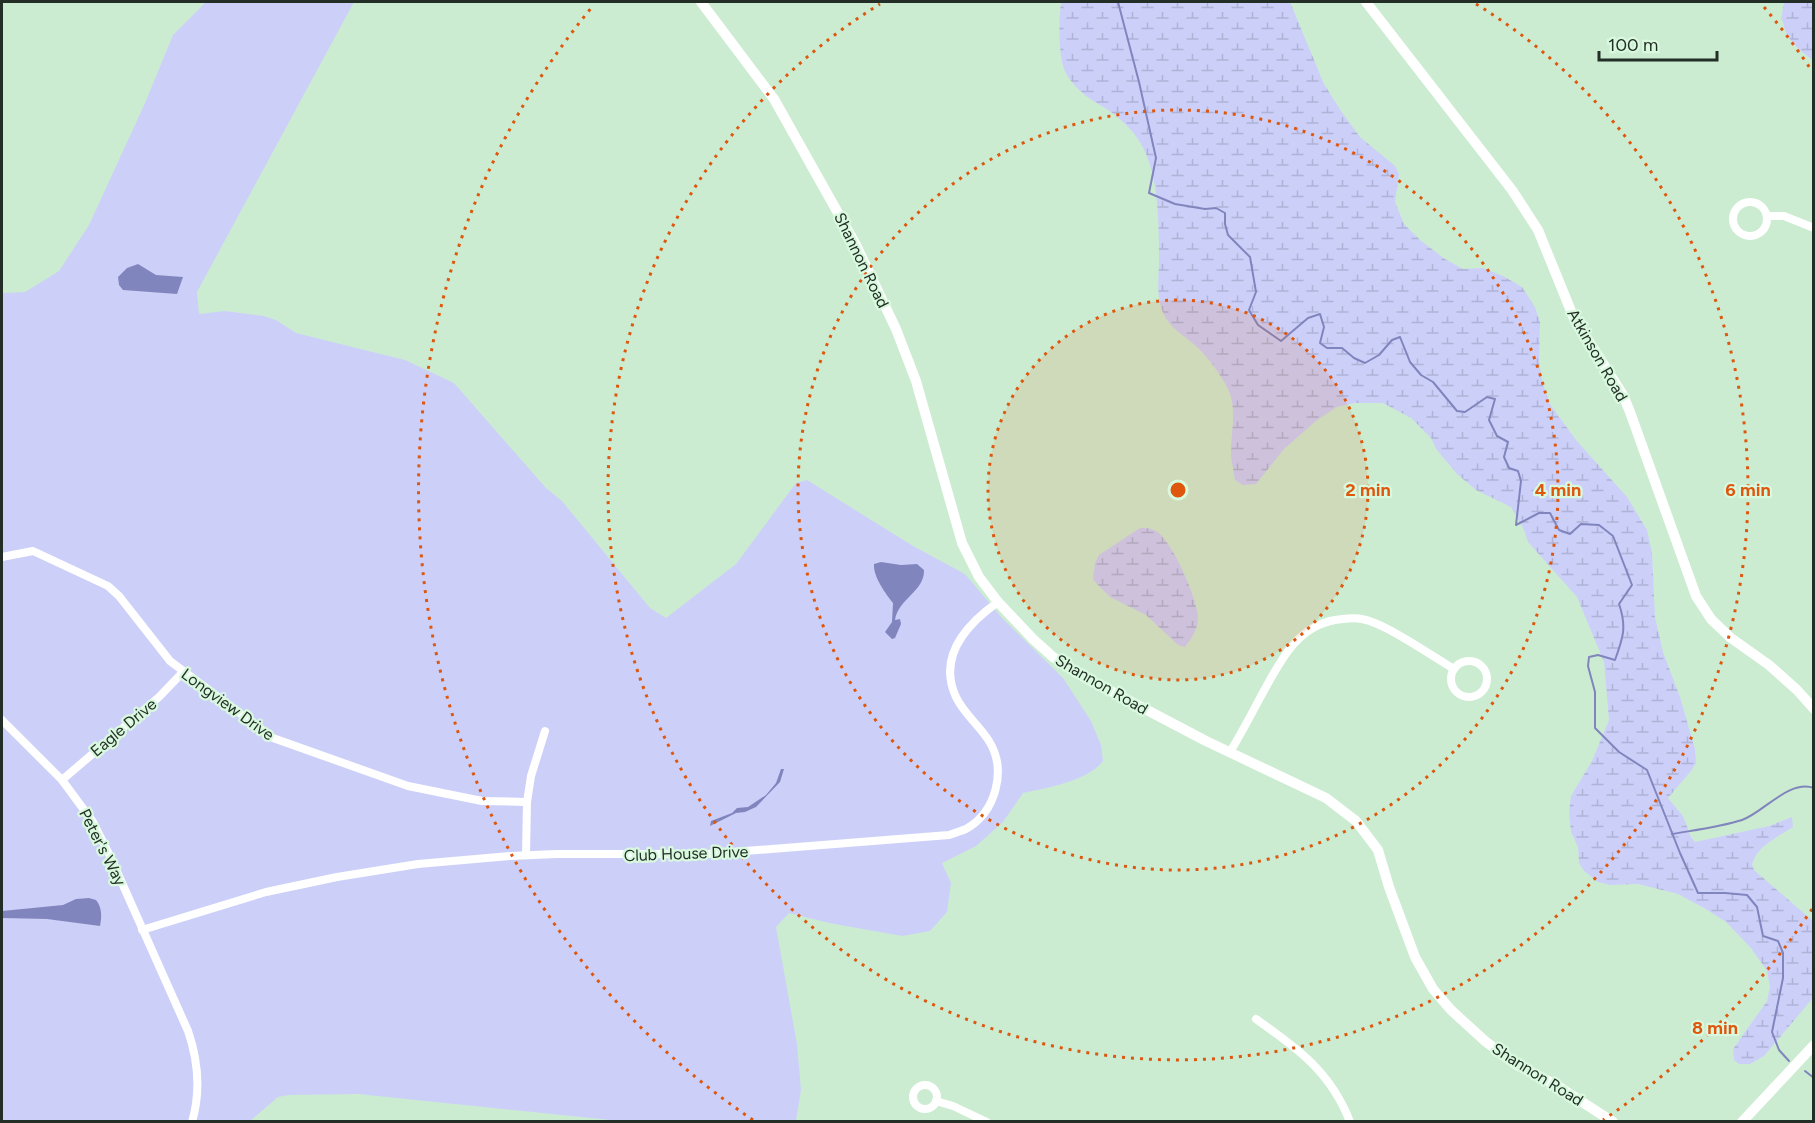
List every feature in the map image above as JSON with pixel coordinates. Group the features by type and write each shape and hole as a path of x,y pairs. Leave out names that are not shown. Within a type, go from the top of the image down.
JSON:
{"street":[{"name":"Shannon Road","path":"701,2 774,99 856,245 896,329 916,381 962,543 978,577 998,602 1040,645 1076,673 1326,798 1356,821 1378,850 1395,904 1416,957 1439,996 1464,1023 1500,1053 1523,1069 1556,1085 1613,1122"},
{"name":"Atkinson Road","path":"1366,2 1512,190 1538,230 1573,316 1623,395 1696,596 1711,619 1731,638 1769,665 1814,709"},
{"path":"1749,202 1758,204 1767,216 1766,226 1754,235 1740,232 1734,219 1740,206 1749,202"},
{"path":"1767,216 1784,216 1814,228"},
{"name":"Longview Drive","path":"2,558 33,551 108,586 119,596 170,661 261,730 284,743 408,786 482,801 527,802"},
{"name":"Club House Drive","path":"142,930 266,892 337,877 418,864 526,855 707,854 949,835 967,828 986,810 995,794 998,777 996,759 990,742 966,713 956,696 950,678 951,659 957,641 969,625 998,602"},
{"path":"1230,752 1290,648 1312,628 1327,622 1348,618 1363,619 1380,625 1454,669"},
{"path":"1463,662 1475,662 1480,665 1486,675 1485,687 1476,695 1460,694 1453,686 1454,669 1463,662"},
{"name":"Eagle Drive","path":"62,780 159,698 183,672"},
{"name":"Peter's Way","path":"2,720 62,780 84,808 98,831 194,1048 198,1082 192,1122"},
{"path":"526,855 527,802 531,776 545,731"},
{"path":"1256,1019 1301,1051 1315,1065 1338,1095 1350,1122"},
{"path":"1742,1122 1814,1045"},
{"path":"936,1101 953,1106 987,1122"}],"green space":[{"path":"206,2 354,2 197,292 199,314 225,311 264,316 276,320 296,333 405,360 454,383 546,488 562,501 650,608 666,618 736,564 796,483 807,480 913,546 965,574 1002,618 1063,678 1091,721 1101,745 1103,761 1088,774 1077,779 1023,793 1003,822 976,846 942,863 951,883 947,912 930,931 902,936 829,923 789,913 776,927 797,1044 801,1090 796,1121 620,1121 358,1094 278,1097 250,1121 2,1121 2,293 25,292 59,271 89,225 145,103 173,35"},
{"path":"1061,2 1290,2 1324,84 1341,111 1360,137 1395,166 1399,174 1395,202 1404,224 1420,240 1463,269 1483,268 1522,287 1535,307 1540,322 1539,362 1550,404 1576,440 1627,497 1647,530 1652,553 1655,617 1663,652 1680,697 1695,749 1696,763 1668,798 1683,816 1695,842 1769,826 1792,817 1793,827 1763,847 1754,858 1752,865 1755,871 1813,921 1813,998 1764,1056 1750,1064 1739,1064 1734,1060 1733,1049 1767,1001 1770,987 1767,971 1751,948 1726,922 1678,894 1638,884 1610,885 1598,882 1584,871 1579,863 1578,847 1571,832 1569,812 1571,796 1592,761 1609,720 1604,662 1577,597 1528,542 1511,507 1476,490 1457,474 1436,449 1431,438 1411,418 1383,403 1354,403 1337,407 1317,420 1284,449 1256,484 1243,485 1235,480 1231,457 1233,405 1228,389 1203,353 1168,322 1160,304 1157,200 1147,156 1137,137 1127,125 1081,92 1066,74 1060,45"},
{"path":"1784,2 1813,2 1813,60 1798,49 1784,28 1781,20"},
{"path":"1140,528 1152,529 1161,535 1182,569 1193,596 1197,608 1197,625 1185,647 1178,645 1146,615 1110,597 1093,580 1095,563 1099,555"}],"shaded area":[{"path":"138,264 156,275 183,277 177,294 123,290 119,285 118,277 127,268"},
{"path":"881,562 901,565 917,564 924,570 920,584 897,613 895,620 900,619 901,624 895,638 892,639 885,632 892,622 893,603 874,569 874,564"},
{"path":"781,769 784,769 780,782 756,807 736,813 710,826 711,821 732,813 737,808 748,807 766,795 776,783"},
{"path":"76,899 96,900 99,906 100,926 47,919 2,918 2,911 63,905"}],"waterway":[{"path":"1118,2 1156,158 1149,193 1175,204 1205,209 1216,208 1225,213 1228,235 1250,257 1256,292 1249,310 1258,325 1281,341 1308,318 1320,314 1324,327 1320,343 1327,348 1342,348 1354,358 1365,363 1379,355 1392,340 1400,337 1410,362 1421,375 1433,382 1457,411 1465,412 1487,397 1495,399 1489,420 1497,436 1508,442 1504,457 1509,468 1518,471 1521,481 1516,525 1539,513 1550,513 1559,530 1570,534 1581,524 1599,525 1613,536 1632,585 1619,604 1623,619 1623,632 1615,660 1598,655 1589,657 1588,666 1595,692 1595,728 1619,752 1647,770 1698,893 1747,895 1757,907 1763,936 1778,941 1783,953 1783,978 1772,1032 1779,1050 1789,1061"},
{"path":"1672,834 1742,820 1786,792 1795,788 1814,788"},
{"path":"1805,1071 1814,1078"}]}
